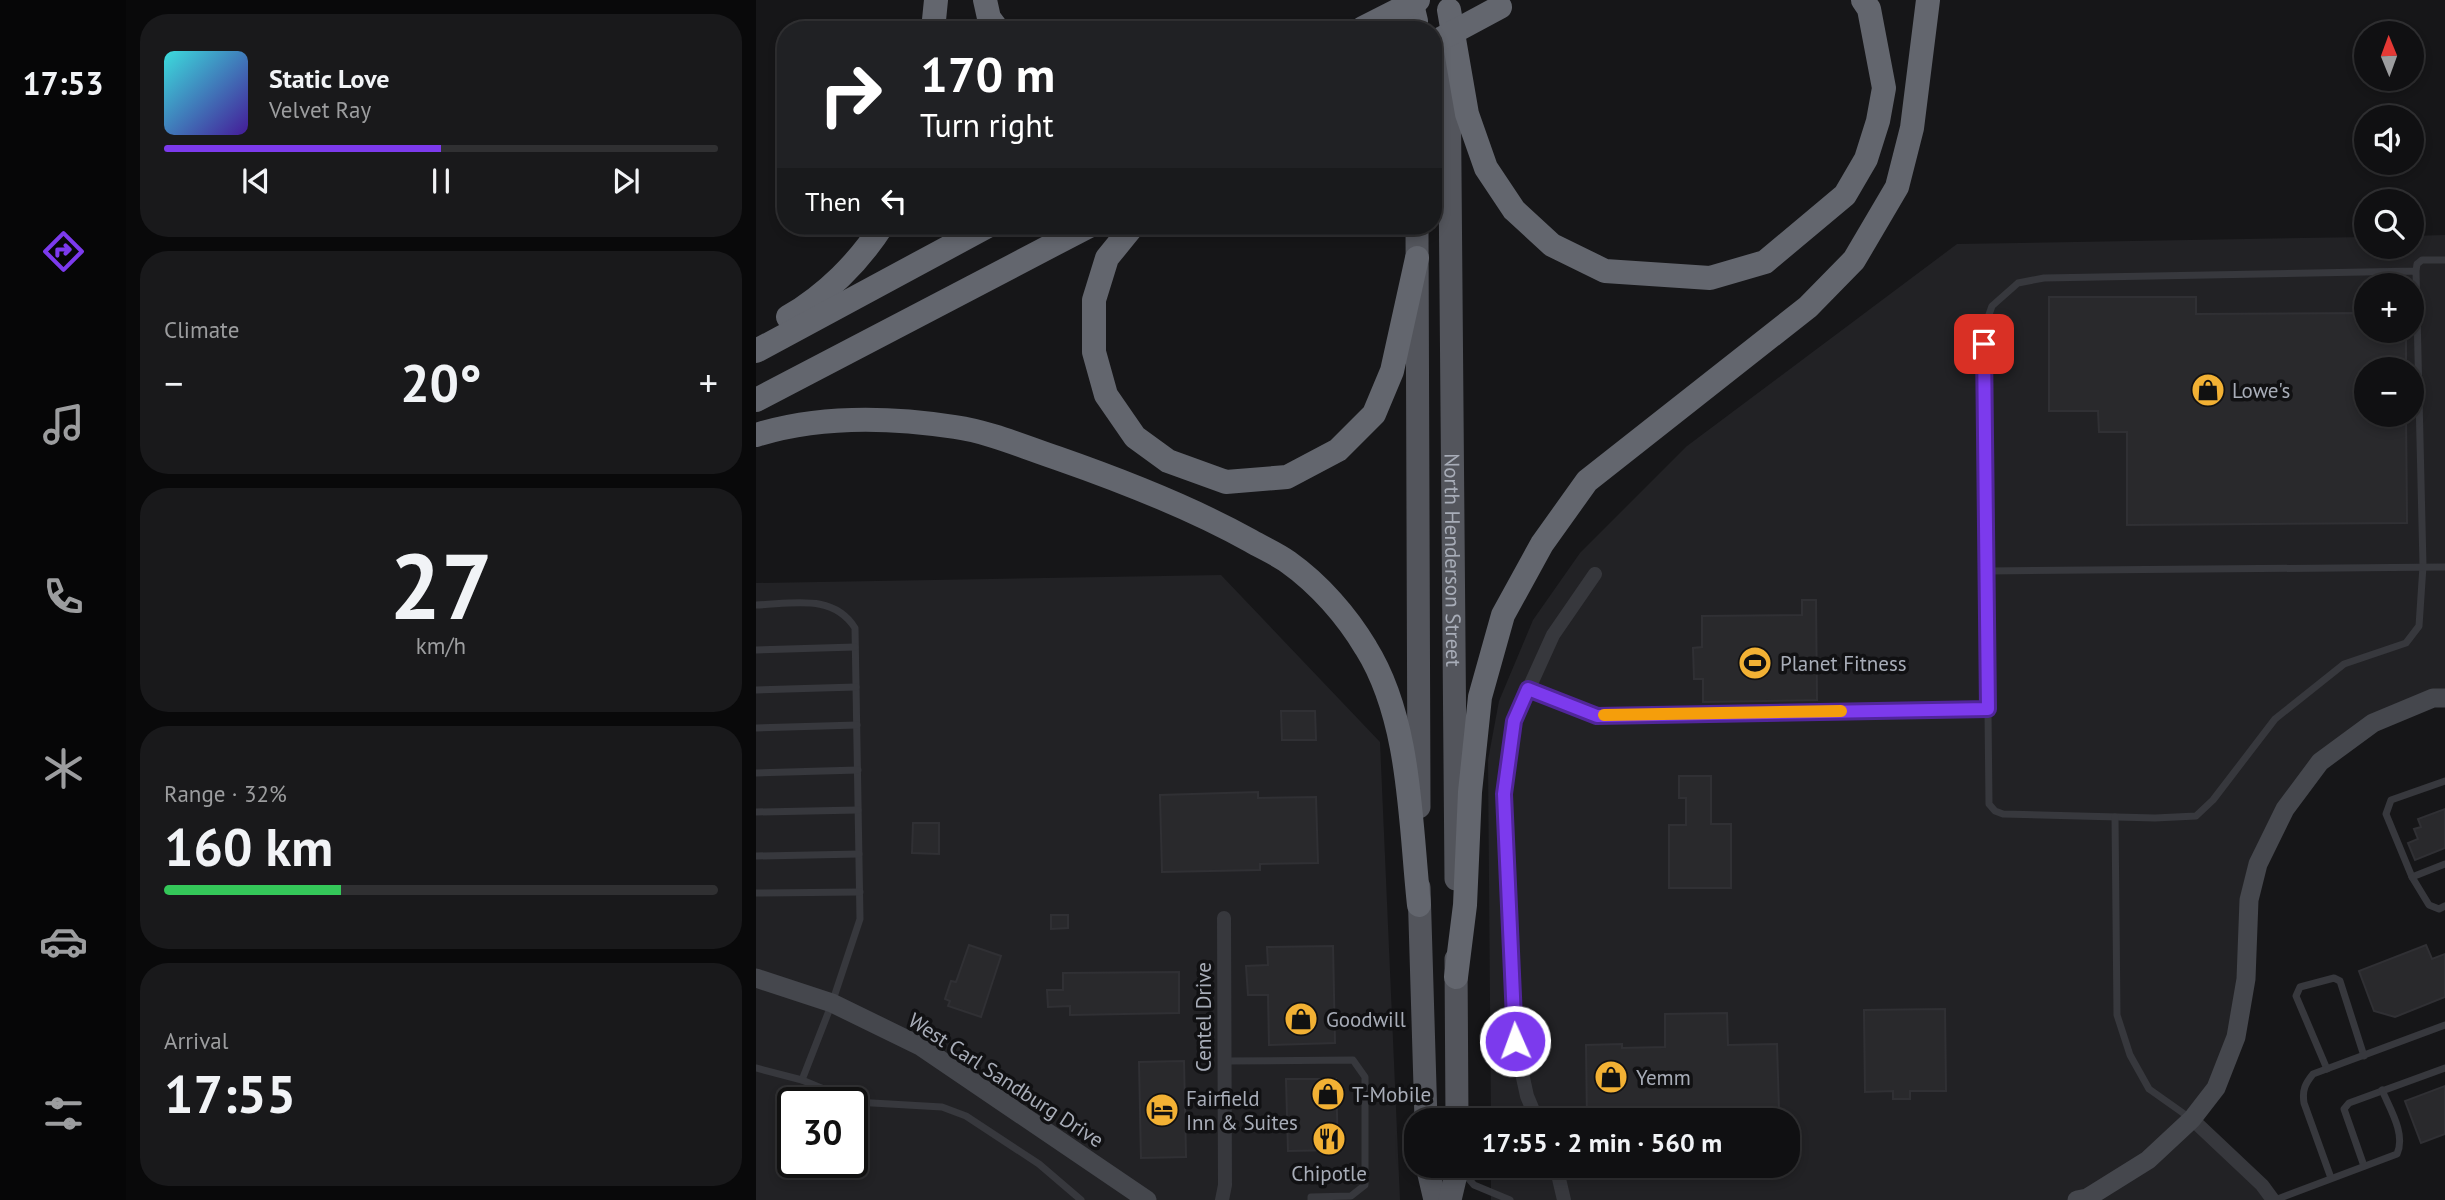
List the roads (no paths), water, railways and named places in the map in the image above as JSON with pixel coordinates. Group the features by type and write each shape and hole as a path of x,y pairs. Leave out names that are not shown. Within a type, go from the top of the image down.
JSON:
{"highway":[{"path":"934,21 936,0"},
{"path":"985,0 991,21"},
{"path":"1449,5 1467,114 1486,168 1514,210 1552,245 1605,271 1710,278 1765,262 1845,195 1866,159 1878,121 1884,88 1869,9 1863,0"},
{"path":"1456,977 1465,905 1471,792 1480,697 1503,615 1542,544 1587,481 1808,307 1854,260 1897,187 1912,128 1928,0"},
{"path":"1442,38 1506,3"},
{"path":"1384,21 1415,10"},
{"path":"756,335 813,302 867,250 876,235"},
{"path":"756,351 971,235"},
{"path":"756,400 1072,235"},
{"path":"1126,235 1107,258 1094,300 1094,352 1106,395 1135,438 1168,461 1226,482 1287,477 1338,450 1374,414 1392,370 1417,258"},
{"path":"756,435 774,429 830,421 891,419 958,427 1006,440 1116,479 1226,527 1288,562 1337,607 1367,649 1391,699 1403,749 1419,905"}],"main road":[{"name":"North Henderson Street","path":"1449,5 1457,1108"},
{"name":"North Henderson Street","path":"1417,235 1419,905 1426,1108"},
{"path":"1430,1178 1435,1200"},
{"path":"1450,1200 1455,1178"}],"street":[{"path":"1532,1108 1515,1041 1504,794 1514,721 1553,635 1595,574"},
{"path":"2084,1199 2148,1160 2192,1119 2216,1088 2236,1037 2246,979 2249,900 2258,864 2285,809 2320,762 2373,723 2433,698 2445,698"},
{"name":"Centel Drive","path":"1222,1200 1225,1185 1224,918"},
{"name":"West Carl Sandburg Drive","path":"756,978 832,1003 920,1046 1147,1200"},
{"path":"2192,1119 2263,1185 2274,1200"},
{"path":"1559,1178 1564,1200"}],"lane":[{"path":"2416,271 2044,278 2018,283 1992,306 1986,323 1989,804 1994,811 2003,814 2115,817 2196,816 2213,800 2275,719 2344,664 2406,643 2419,626 2423,566 2416,271 2417,264 2422,260 2445,260"},
{"path":"1987,571 2445,567"},
{"path":"756,605 820,603 847,615 855,628 860,919 832,1003 802,1080"},
{"path":"756,650 855,647"},
{"path":"756,690 856,687"},
{"path":"1528,689 1597,716 1988,709"},
{"path":"756,728 857,725"},
{"path":"756,773 858,770"},
{"path":"2445,780 2391,800 2386,814 2413,877 2429,905 2439,909 2445,906"},
{"path":"756,812 858,810"},
{"path":"2115,817 2117,1015 2130,1055 2149,1088 2192,1119"},
{"path":"756,856 859,854"},
{"path":"2413,877 2445,864"},
{"path":"756,893 860,892"},
{"path":"2327,1069 2296,996 2300,987 2334,978 2340,981 2364,1056"},
{"path":"2331,1178 2302,1091 2314,1074 2445,1025"},
{"path":"1224,1060 1353,1060 1365,1077 1365,1185 1351,1196 1311,1197 1311,1200"},
{"path":"756,1068 802,1080 855,1102 942,1107 965,1116 1039,1164 1081,1200"},
{"path":"2364,1166 2344,1109 2349,1103 2445,1068"},
{"path":"2274,1200 2397,1154 2401,1144 2400,1135 2382,1090"},
{"path":"1469,1178 1475,1185 1510,1200"}],"place":[{"name":"Lowe's","path":"2208,390"},
{"name":"Planet Fitness","path":"1755,663"},
{"name":"Goodwill","path":"1301,1019"},
{"name":"Yemm","path":"1611,1077"},
{"name":"T-Mobile","path":"1328,1094"},
{"name":"Fairfield Inn & Suites","path":"1162,1110"},
{"name":"Chipotle","path":"1329,1139"}]}
